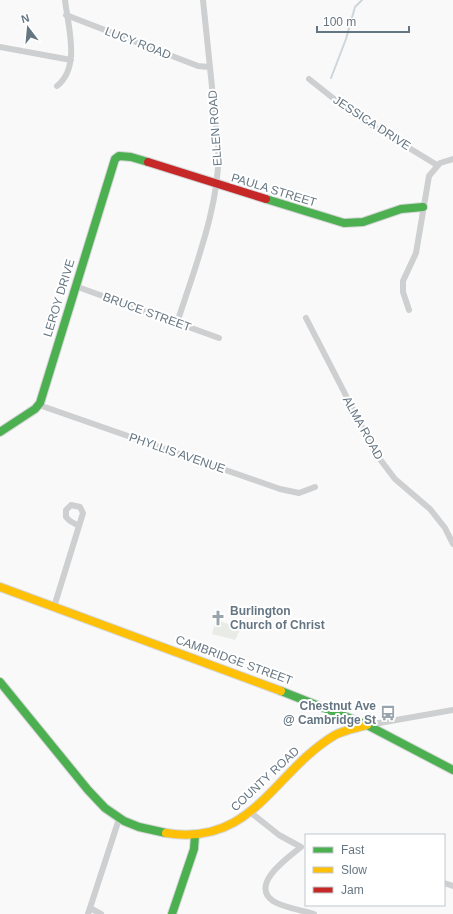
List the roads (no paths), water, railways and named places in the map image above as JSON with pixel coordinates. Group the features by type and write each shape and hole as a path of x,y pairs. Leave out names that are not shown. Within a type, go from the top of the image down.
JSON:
{"street":[{"path":"57,86 68,73 71,60 65,0"},
{"name":"ELLEN ROAD","path":"177,323 212,209 219,152 203,0"},
{"name":"LUCY ROAD","path":"66,15 198,66 210,67"},
{"path":"0,47 71,60"},
{"name":"JESSICA DRIVE","path":"309,79 354,114 437,165"},
{"name":"PAULA STREET","path":"119,156 132,157 348,224 375,219 401,209 423,207"},
{"name":"LEROY DRIVE","path":"39,405 112,167 115,159 119,156"},
{"path":"409,310 403,292 403,281 416,253 429,176 437,165 453,159"},
{"name":"BRUCE STREET","path":"75,286 219,338"},
{"name":"ALMA ROAD","path":"306,318 376,454 395,479 430,509 445,528 453,544"},
{"path":"0,432 39,405"},
{"name":"PHYLLIS AVENUE","path":"39,405 280,489 299,493 315,487"},
{"path":"54,607 79,526"},
{"name":"CAMBRIDGE STREET","path":"0,587 276,688 367,725 453,770"},
{"name":"COUNTY ROAD","path":"0,682 95,799 119,819 133,825 180,835 195,836 225,828 250,812 323,743 337,734 367,725"},
{"path":"367,725 453,710"},
{"path":"250,812 279,835 303,847 268,876 266,888 272,900 314,914"},
{"path":"101,914 89,911 119,819"},
{"path":"172,914 194,849 195,836"}],"waterway":[{"path":"331,78 346,39 355,7 362,0"}],"place":[{"name":"Burlington Church of Christ","path":"218,618"},
{"name":"Chestnut Ave @ Cambridge St","path":"388,713"}]}
